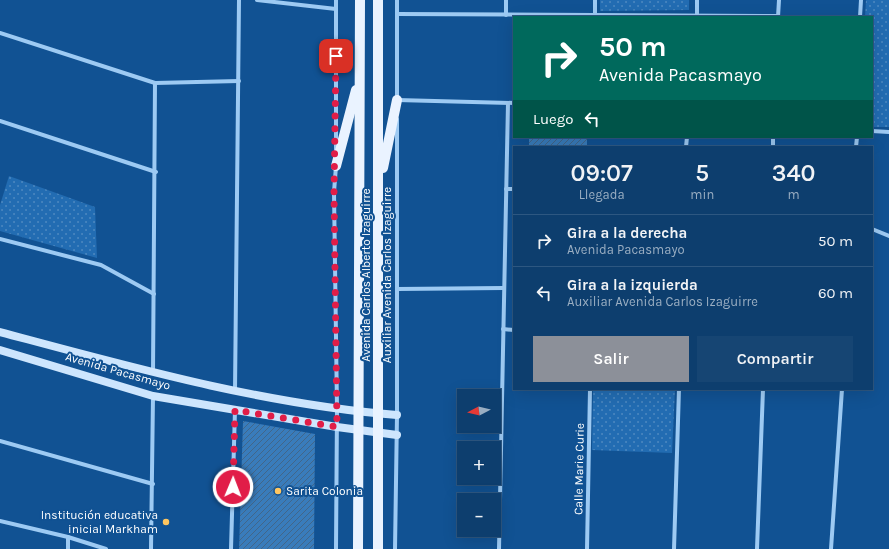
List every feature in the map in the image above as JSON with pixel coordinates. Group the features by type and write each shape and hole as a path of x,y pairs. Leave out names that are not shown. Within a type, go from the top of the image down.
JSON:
{"main road":[{"name":"Avenida Carlos Alberto Izaguirre","path":"358,549 360,0"},
{"name":"Avenida Carlos Alberto Izaguirre","path":"378,0 380,413 378,549"},
{"path":"336,166 359,76"},
{"path":"378,190 397,100"},
{"name":"Avenida Pacasmayo","path":"0,332 153,374 235,391 338,409 397,415"},
{"name":"Avenida Pacasmayo","path":"0,350 153,396 337,427 397,435"}],"street":[{"path":"235,391 235,268 239,81 239,0"},
{"path":"257,0 336,8"},
{"path":"336,0 336,166 334,192 338,409 336,549"},
{"name":"Auxiliar Avenida Carlos Izaguirre","path":"395,549 397,435 397,0"},
{"path":"506,0 506,15"},
{"path":"595,0 595,16"},
{"path":"697,16 698,0"},
{"path":"397,14 778,16 779,0"},
{"path":"860,16 861,0"},
{"path":"0,33 155,83 239,81"},
{"path":"153,374 156,172 155,83"},
{"path":"397,100 513,103"},
{"path":"499,549 508,103"},
{"path":"0,121 156,172"},
{"path":"873,131 889,132"},
{"path":"506,189 513,189"},
{"path":"873,229 889,236"},
{"path":"0,239 101,265 154,294"},
{"path":"397,289 504,288"},
{"path":"504,330 513,330"},
{"name":"Calle Marie Curie","path":"587,549 590,390"},
{"path":"674,549 679,390"},
{"path":"756,549 763,390"},
{"path":"831,549 842,390"},
{"path":"151,549 153,396"},
{"path":"231,549 235,410"},
{"path":"0,443 153,484"},
{"path":"0,521 68,537 106,549"},
{"path":"68,537 68,549"}],"shaded area":[{"path":"600,0 689,0 689,10 600,11"},
{"path":"866,0 889,0 889,127 873,127 873,16 865,16"},
{"path":"9,176 95,207 97,258 0,231 0,205"},
{"path":"593,390 675,390 672,453 592,450"}],"building":[{"path":"529,138 587,138 587,146 529,146"},
{"name":"Sarita Colonia","path":"243,421 315,434 314,549 239,549"}],"place":[{"name":"Sarita Colonia","path":"278,491"},
{"name":"Institución educativa inicial Markham","path":"166,522"}],"route":[{"path":"233,487 235,410 337,427 336,248 334,192 336,166 336,56"}]}
